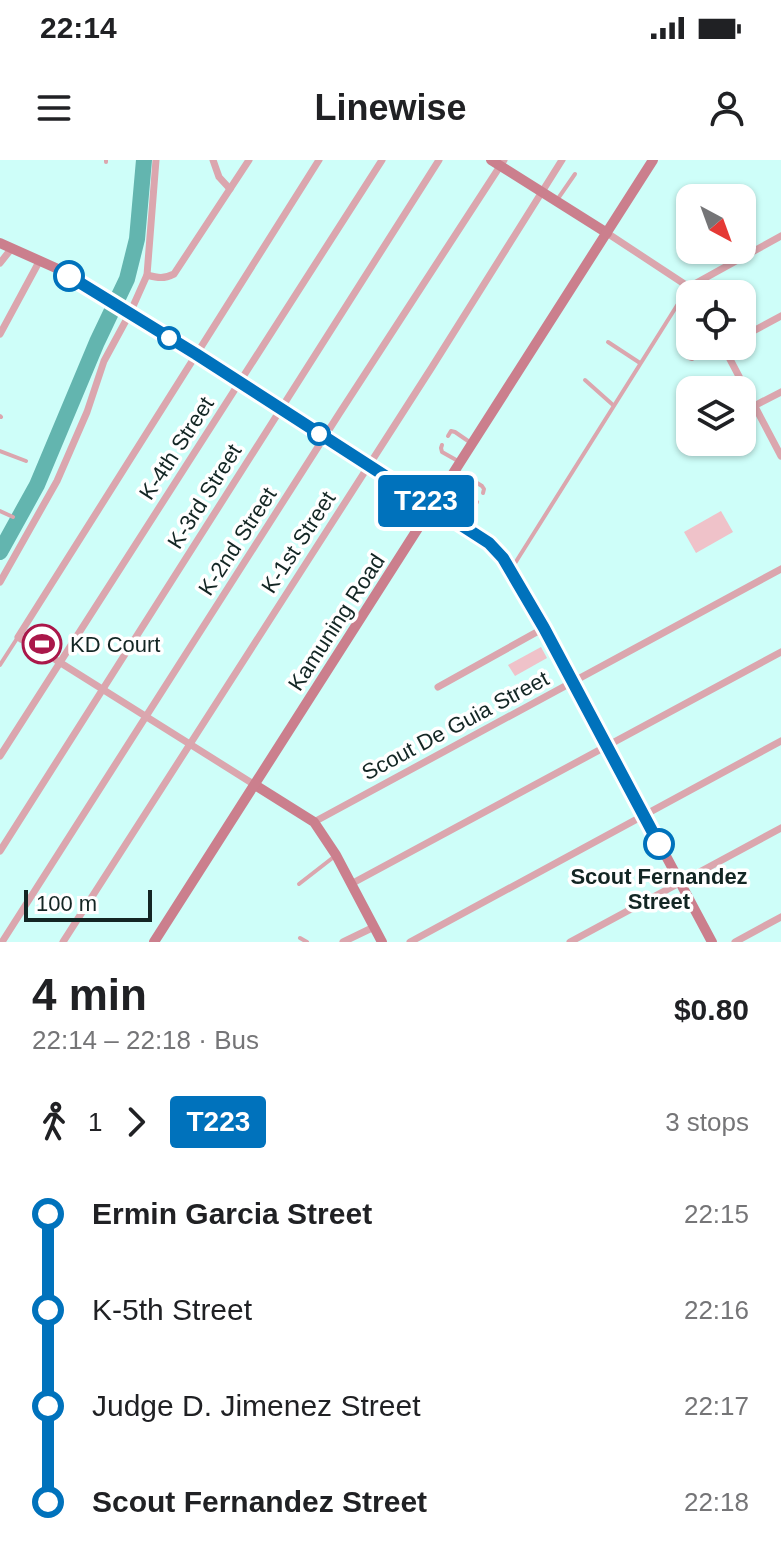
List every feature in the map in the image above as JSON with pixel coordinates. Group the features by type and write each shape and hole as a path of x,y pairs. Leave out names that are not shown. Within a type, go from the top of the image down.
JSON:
{"street":[{"path":"0,582 57,481 87,412 104,361 147,275 156,160"},
{"path":"213,160 219,177 230,189"},
{"path":"147,275 167,278 174,274 249,160"},
{"path":"20,638 319,160"},
{"name":"K-4th Street","path":"0,756 382,160"},
{"name":"K-3rd Street","path":"0,851 439,160"},
{"name":"K-1st Street","path":"63,942 562,160"},
{"name":"Kamuning Road","path":"154,942 653,160"},
{"path":"498,162 677,280"},
{"name":"K-2nd Street","path":"2,942 498,162"},
{"path":"708,280 781,236"},
{"path":"0,243 40,260 103,296 489,543 503,558 544,628 712,942"},
{"path":"0,263 12,248"},
{"path":"0,334 40,260"},
{"path":"756,329 781,316"},
{"path":"756,405 781,392"},
{"path":"756,410 781,456"},
{"name":"Scout De Guia Street","path":"314,822 781,569"},
{"path":"438,687 544,628"},
{"path":"351,884 781,652"},
{"path":"58,662 314,822 336,855 382,942"},
{"path":"410,942 781,741"},
{"path":"570,942 781,828"},
{"path":"735,942 781,917"},
{"path":"343,942 374,927"}],"lane":[{"path":"557,200 575,174"},
{"path":"510,570 640,363 676,312"},
{"path":"608,342 640,363"},
{"path":"585,380 613,405"},
{"path":"448,436 451,431 455,432 473,444"},
{"path":"442,445 442,452 459,466 471,482 482,486 483,493"},
{"path":"0,451 26,461"},
{"path":"445,488 475,504 462,524"},
{"path":"448,515 462,495"},
{"path":"0,511 13,517"},
{"path":"0,665 20,638"},
{"path":"299,884 336,855"},
{"path":"300,938 307,942"}],"shaded area":[{"path":"721,511 733,532 696,553 684,532"},
{"path":"541,647 547,658 515,676 508,665"}],"waterway":[{"path":"0,552 37,485 127,279 137,239 144,160"}],"tunnel":[{"path":"21,639 56,660"}],"bus line":[{"name":"T223","path":"69,276 489,543 503,558 544,628 659,844"}],"place":[{"name":"KD Court","path":"42,644"},
{"name":"Scout Fernandez Street","path":"659,844"}]}
